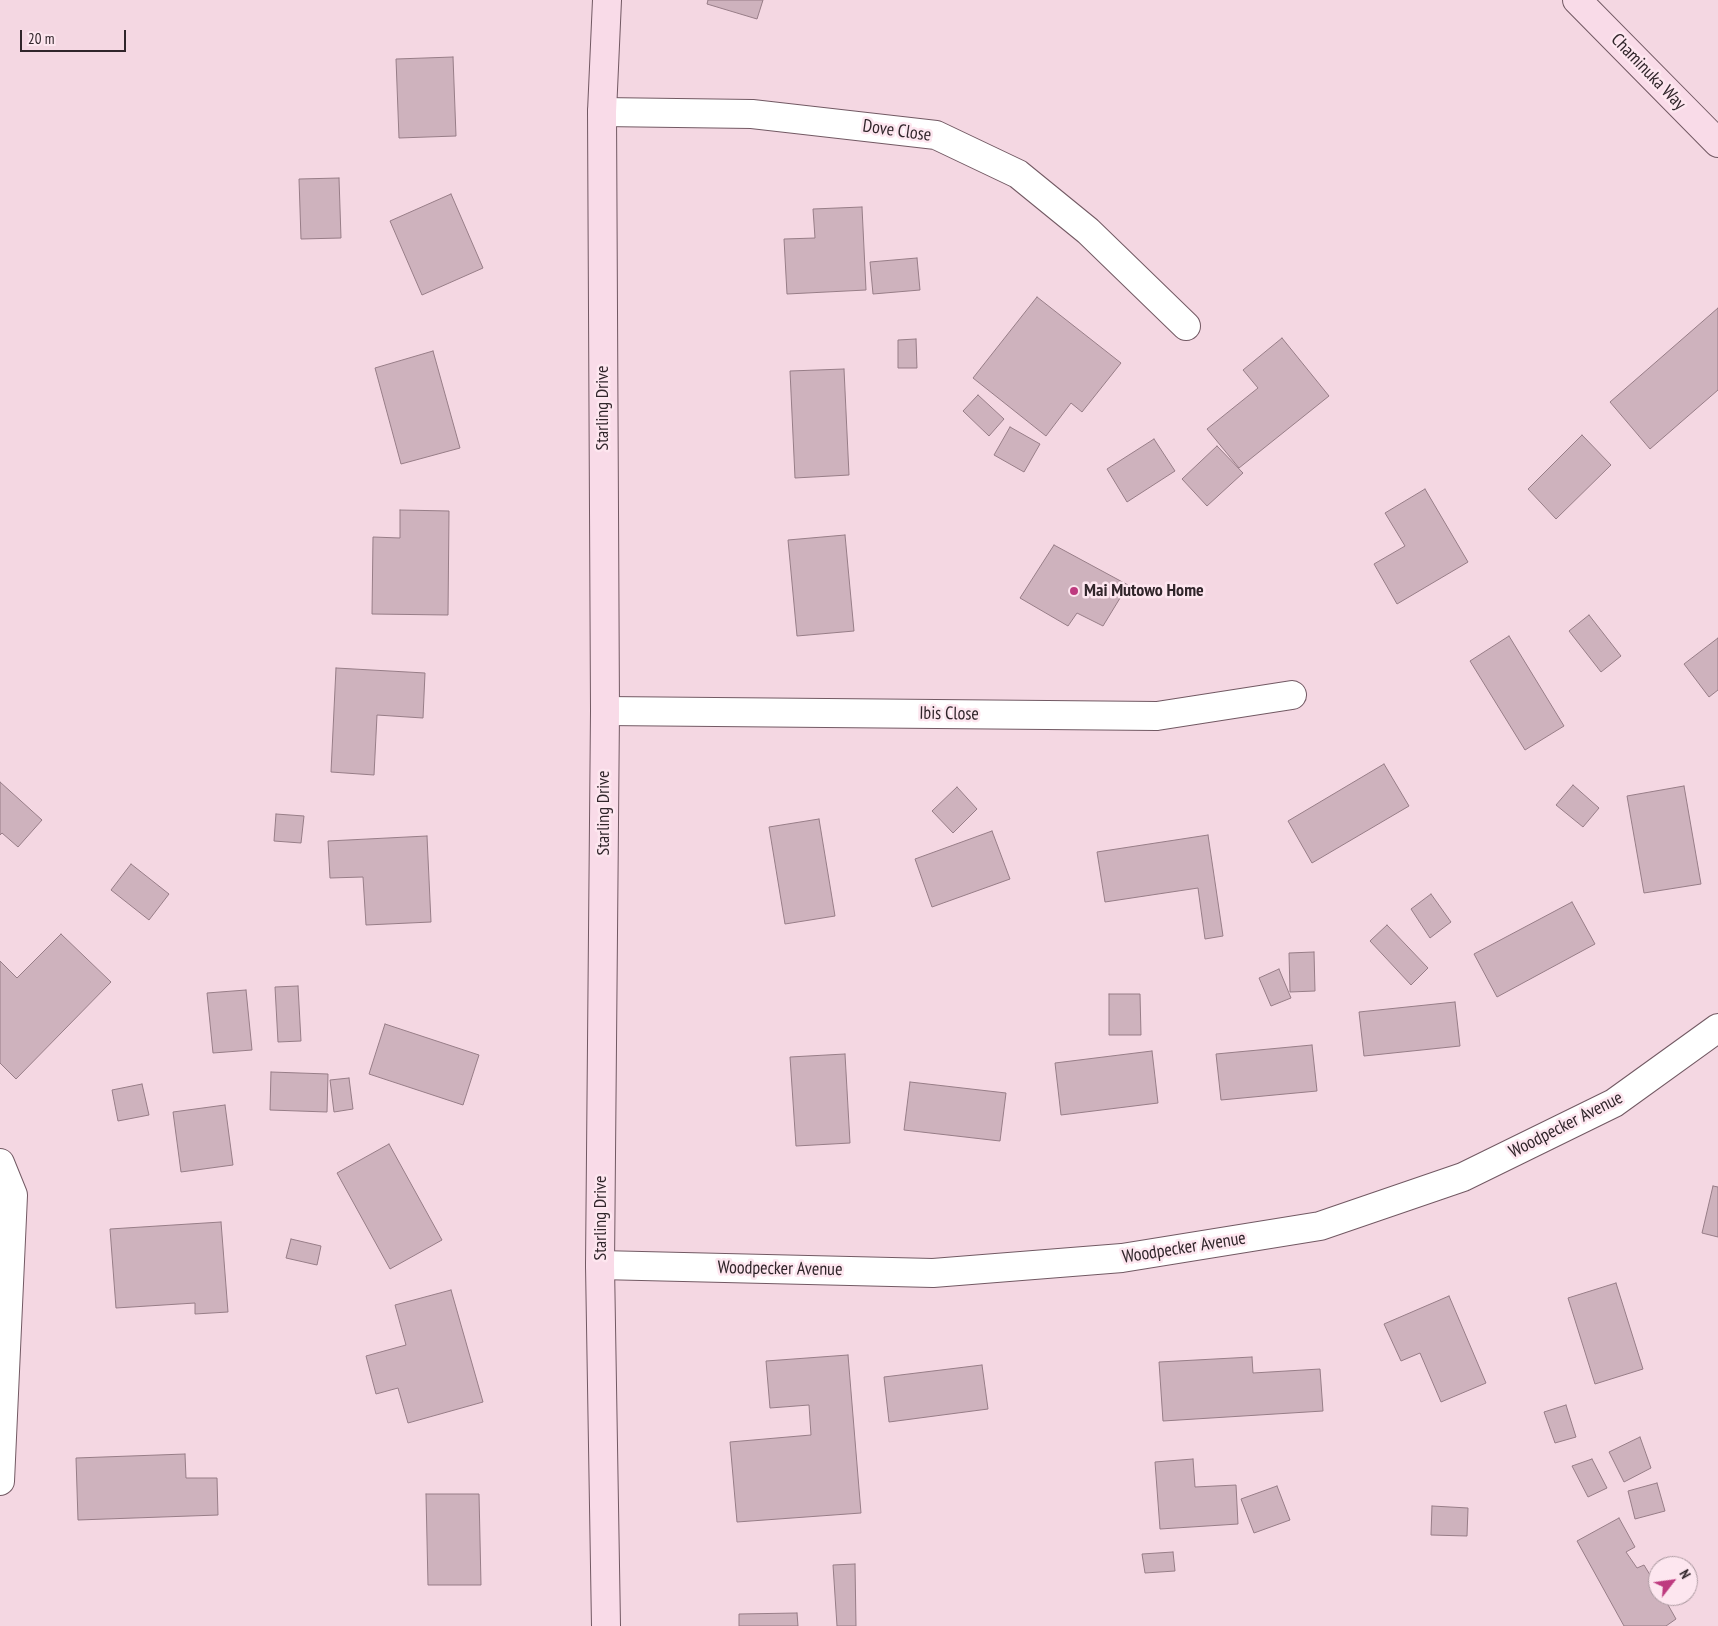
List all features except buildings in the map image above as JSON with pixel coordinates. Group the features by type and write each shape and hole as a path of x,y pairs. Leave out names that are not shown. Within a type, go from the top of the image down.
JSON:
{"street":[{"name":"Starling Drive","path":"606,1626 600,1265 605,711 602,112 607,0"},
{"name":"Chaminuka Way","path":"1577,0 1718,143"},
{"name":"Dove Close","path":"602,112 752,114 936,135 1018,174 1088,231 1186,326"},
{"name":"Ibis Close","path":"605,711 1157,716 1292,695"},
{"name":"Woodpecker Avenue","path":"600,1265 932,1274 1122,1258 1320,1226 1463,1177 1614,1103 1718,1028"},
{"path":"0,1163 13,1195 0,1481"}],"place":[{"name":"Mai Mutowo Home","path":"1074,591"}]}
